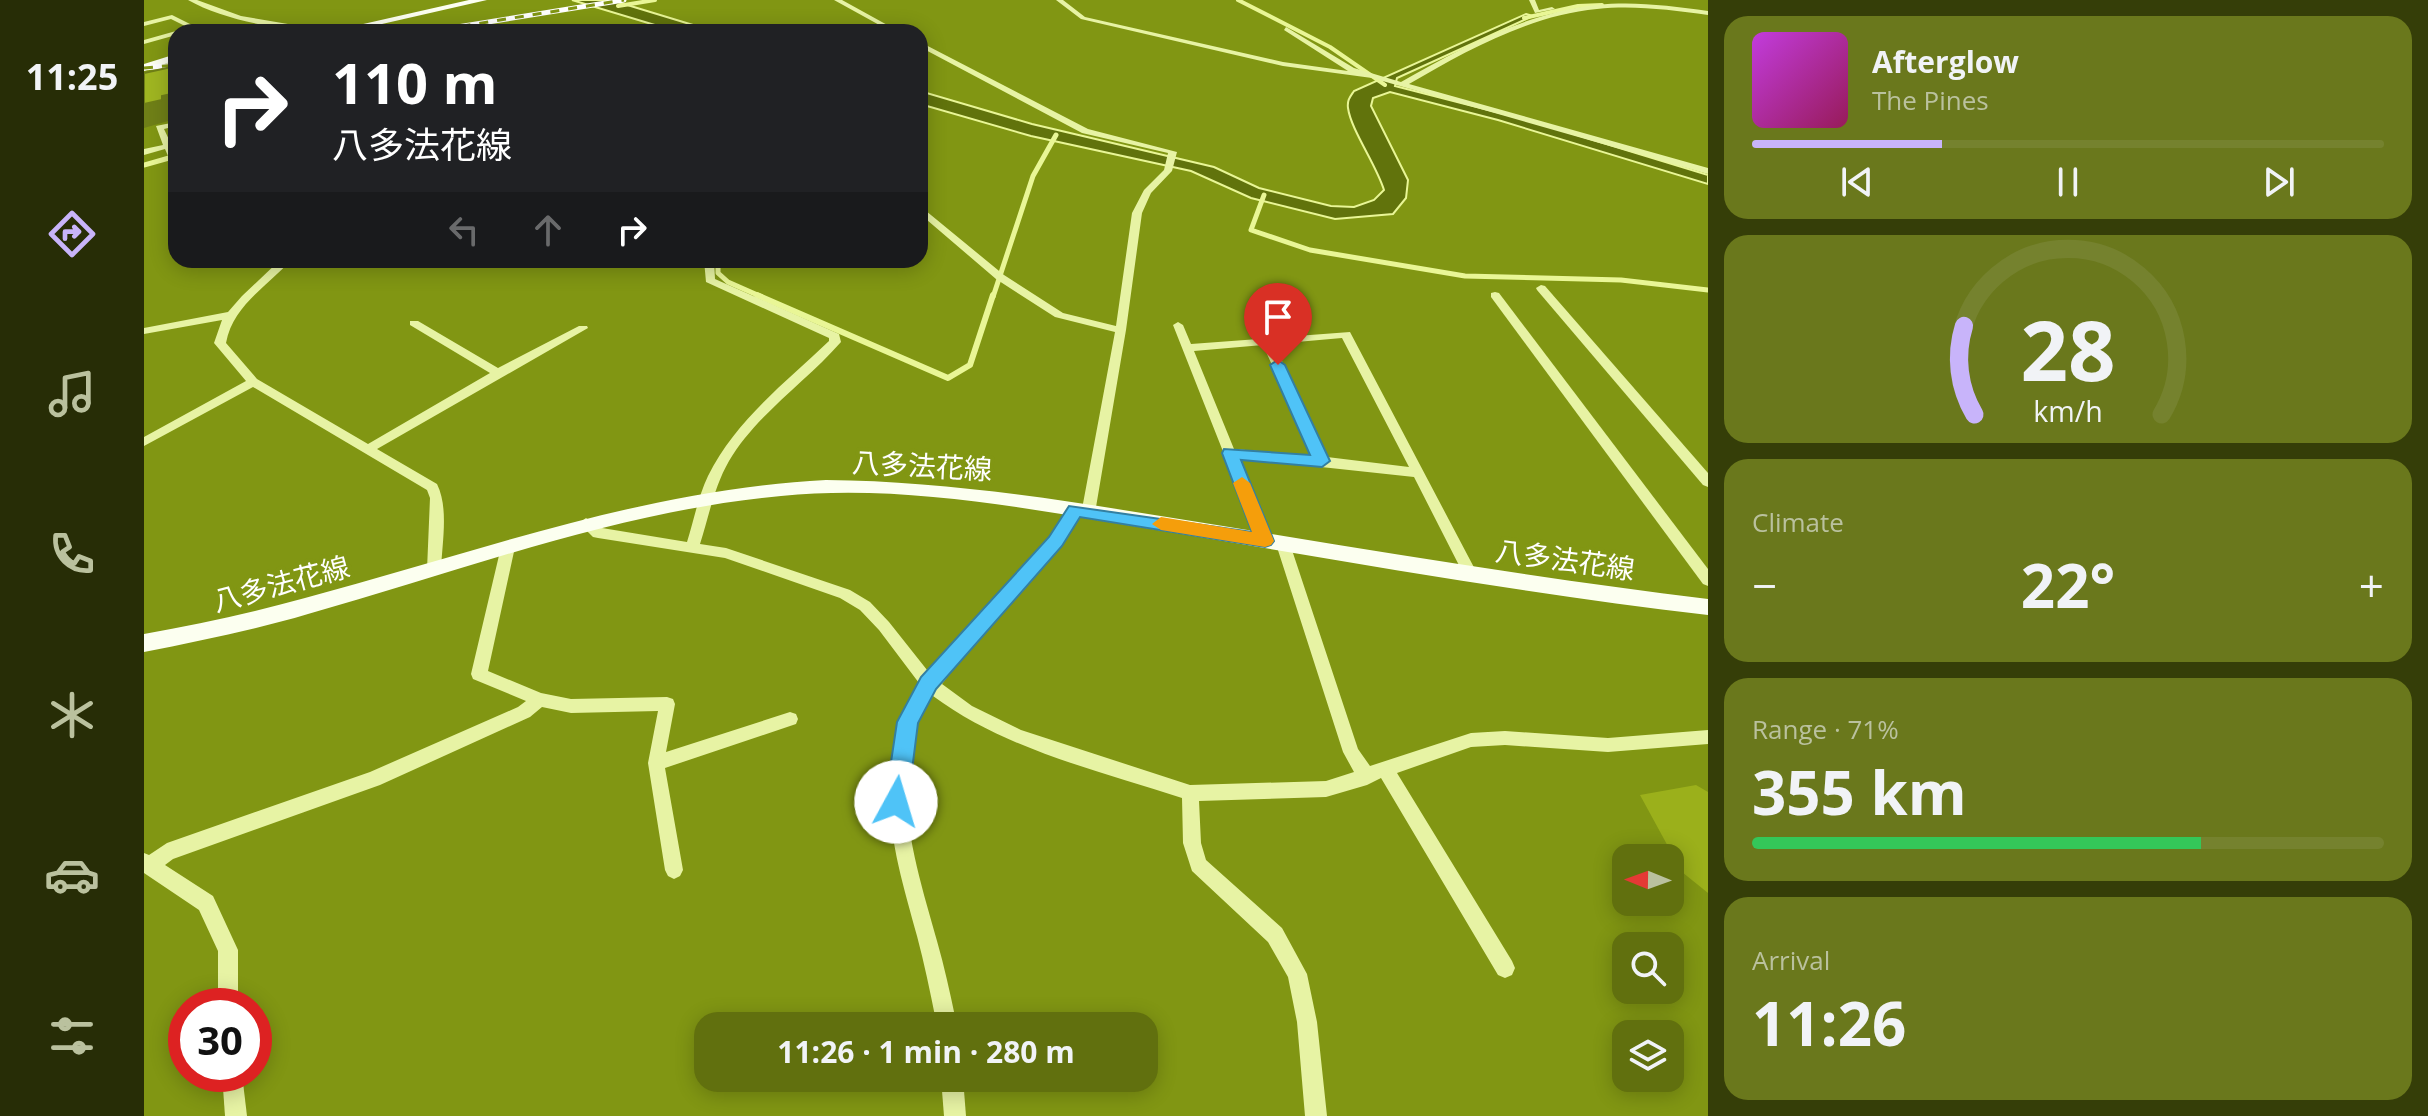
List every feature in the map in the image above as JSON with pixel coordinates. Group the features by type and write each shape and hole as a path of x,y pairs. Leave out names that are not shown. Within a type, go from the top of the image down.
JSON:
{"main road":[{"path":"370,24 482,0"},
{"path":"144,66 168,60"},
{"name":"八多法花線","path":"144,643 208,632 434,570 586,523 709,497 785,489 947,490 1582,593 1708,607"}],"street":[{"path":"191,0 240,18 279,24"},
{"path":"837,0 882,24"},
{"path":"1059,0 1083,18 1283,64 1373,76 1708,171"},
{"path":"1532,0 1539,15"},
{"path":"1398,85 1539,15 1582,8 1657,6 1708,11"},
{"path":"144,24 172,17 187,24"},
{"path":"1286,29 1310,41 1358,74"},
{"path":"144,42 168,36"},
{"path":"928,48 1085,131 1172,154 1169,169 1147,192 1137,213 1121,330 1082,512 928,683 908,722 897,783 896,822 945,1012"},
{"path":"144,76 167,72"},
{"path":"144,132 168,126"},
{"path":"159,128 168,146"},
{"path":"144,152 168,150"},
{"path":"928,216 1000,277 1059,315 1121,330"},
{"path":"278,268 231,315 220,330 220,343 253,382 432,487 437,498 434,570"},
{"path":"692,546 713,478 738,439 835,342 835,336 720,286 710,280 709,268"},
{"path":"1541,288 1708,482"},
{"path":"1495,295 1708,580"},
{"path":"144,331 231,315"},
{"path":"414,323 498,373"},
{"path":"1178,325 1230,453 1274,542 1351,752 1367,777"},
{"path":"368,449 498,373 583,328"},
{"path":"1187,348 1346,334 1471,575"},
{"path":"1267,341 1322,461"},
{"path":"144,442 253,382"},
{"path":"1230,453 1418,473"},
{"path":"586,523 598,533 692,546 768,565 845,594 865,606 884,626 928,683 966,711 1017,736 1190,793 1326,789 1386,771 1450,744 1471,740 1505,738 1608,745 1708,737"},
{"path":"508,547 479,674 540,700 571,706 667,704 656,763 674,870"},
{"path":"228,988 228,950 206,903 147,864 167,852 374,779 524,712 540,700"},
{"path":"656,763 790,719"},
{"path":"1386,771 1505,968"},
{"path":"1190,793 1192,843 1198,865 1275,935 1297,974 1307,1022 1316,1116"},
{"path":"234,1092 236,1116"},
{"path":"953,1092 955,1116"}],"shaded area":[{"path":"572,0 611,0 690,24 652,24"},
{"path":"1526,14 1533,16 1397,78 1395,86 1531,121 1708,175 1708,184 1498,120 1390,92 1373,98 1371,106 1408,180 1406,198 1393,214 1335,219 1251,198 1191,171 1031,136 928,106 928,93 1032,124 1214,167 1259,188 1331,206 1354,207 1374,200 1384,190 1350,117 1348,103 1354,91"},
{"path":"1696,785 1708,792 1708,893 1684,874 1684,844 1667,844 1640,795"}],"building":[{"path":"168,68 168,95 162,96 162,100 144,104 144,73"}],"waterway":[{"path":"618,6 655,0"},
{"path":"1238,0 1330,47 1385,85"},
{"path":"1524,18 1578,6 1602,5"},
{"path":"993,297 1033,176 1056,135"},
{"path":"144,165 168,158"},
{"path":"1264,195 1251,230 1310,250 1465,276 1621,280 1708,290"},
{"path":"718,268 718,273 728,282 762,297"},
{"path":"757,295 948,378 970,365 993,295"}],"railway":[{"path":"476,24 624,0"},
{"path":"144,68 168,66"}],"slow traffic":[{"path":"1161,524 1265,541 1242,483"}],"route":[{"path":"896,802 908,722 928,683 1055,542 1071,522 1076,510 1265,541 1230,453 1322,461 1278,365"}]}
